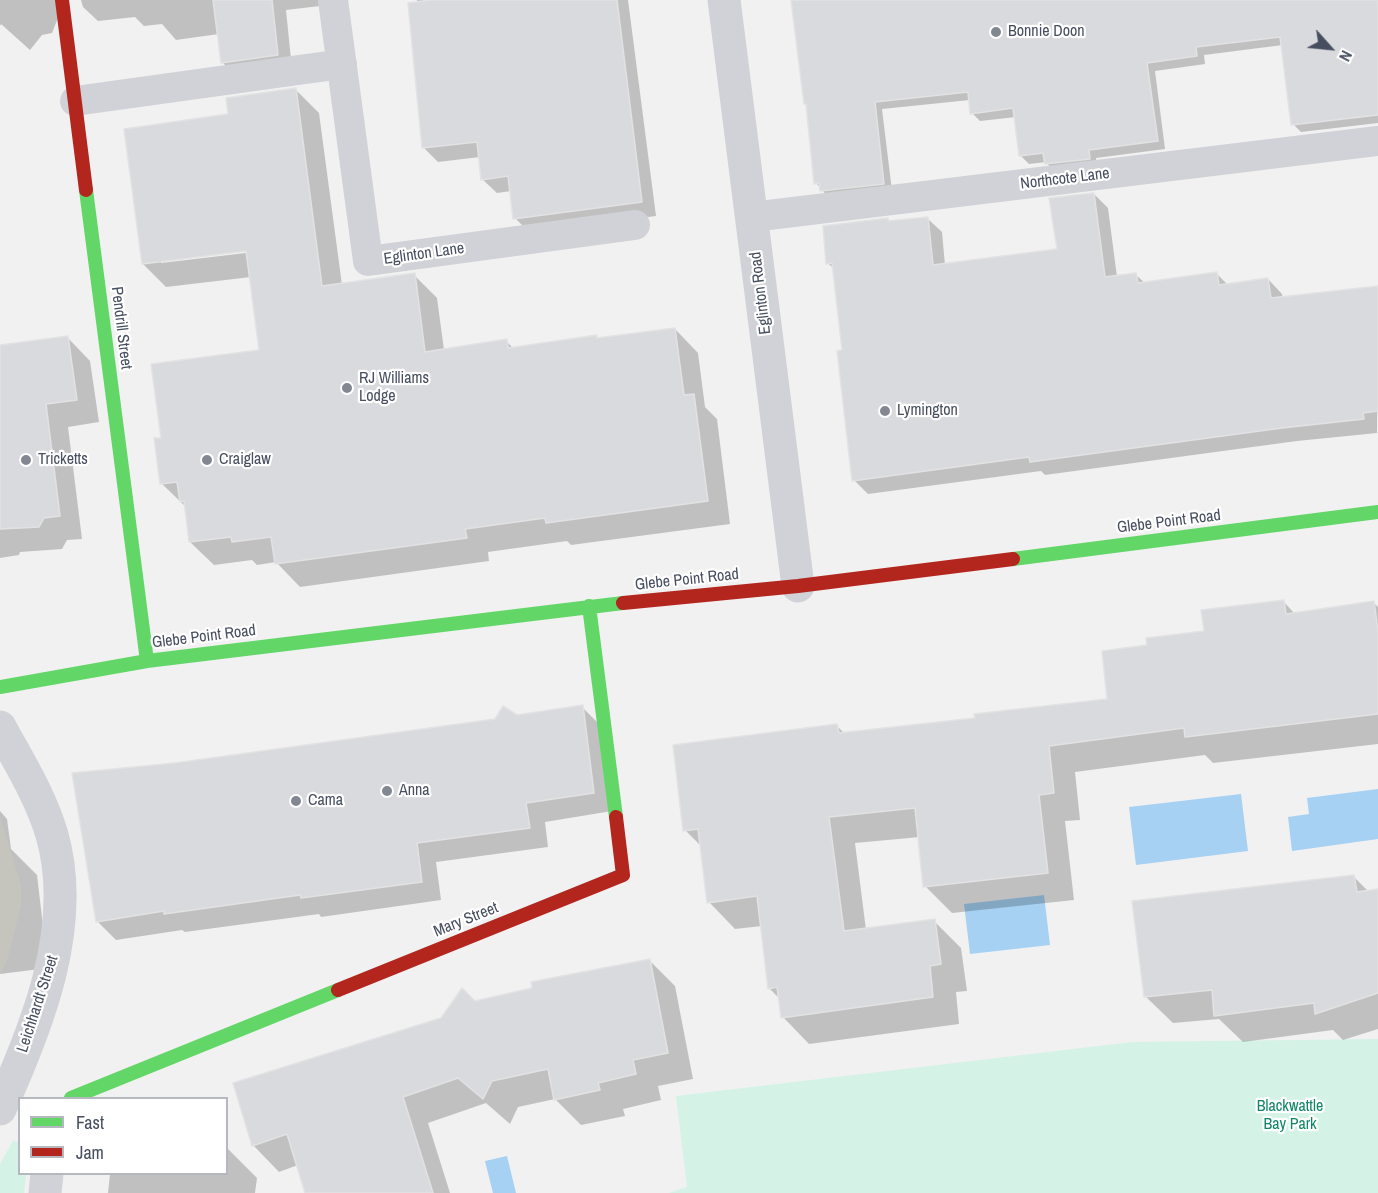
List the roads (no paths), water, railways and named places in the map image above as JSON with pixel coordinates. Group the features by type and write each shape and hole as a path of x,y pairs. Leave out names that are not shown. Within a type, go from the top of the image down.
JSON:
{"street":[{"name":"Pendrill Street","path":"62,0 147,661"},
{"name":"Eglinton Road","path":"724,0 798,586"},
{"name":"Glebe Point Road","path":"0,687 147,661 589,606 798,586 1378,512"},
{"name":"Mary Street","path":"73,1097 622,875 589,606"},
{"name":"Leichhardt Street","path":"0,727 42,805 52,835 59,876 59,922 51,972 13,1099"},
{"path":"45,1193 47,1175"}],"lane":[{"name":"Eglinton Lane","path":"333,0 368,261 635,225"},
{"path":"75,100 342,64"},
{"name":"Northcote Lane","path":"752,217 1378,141"}],"water":[{"path":"1378,789 1378,839 1292,851 1288,817 1309,814 1307,798"},
{"path":"1241,794 1248,851 1136,865 1129,807"},
{"path":"1044,895 1050,945 970,954 964,904"},
{"path":"507,1156 516,1193 493,1193 485,1161"}],"place":[{"name":"Bonnie Doon","path":"996,32"},
{"name":"RJ Williams Lodge","path":"347,388"},
{"name":"Lymington","path":"885,411"},
{"name":"Tricketts","path":"26,460"},
{"name":"Craiglaw","path":"207,460"},
{"name":"Anna","path":"387,791"},
{"name":"Cama","path":"296,801"}],"park label":[{"name":"Blackwattle Bay Park","path":"1290,1116"}]}
